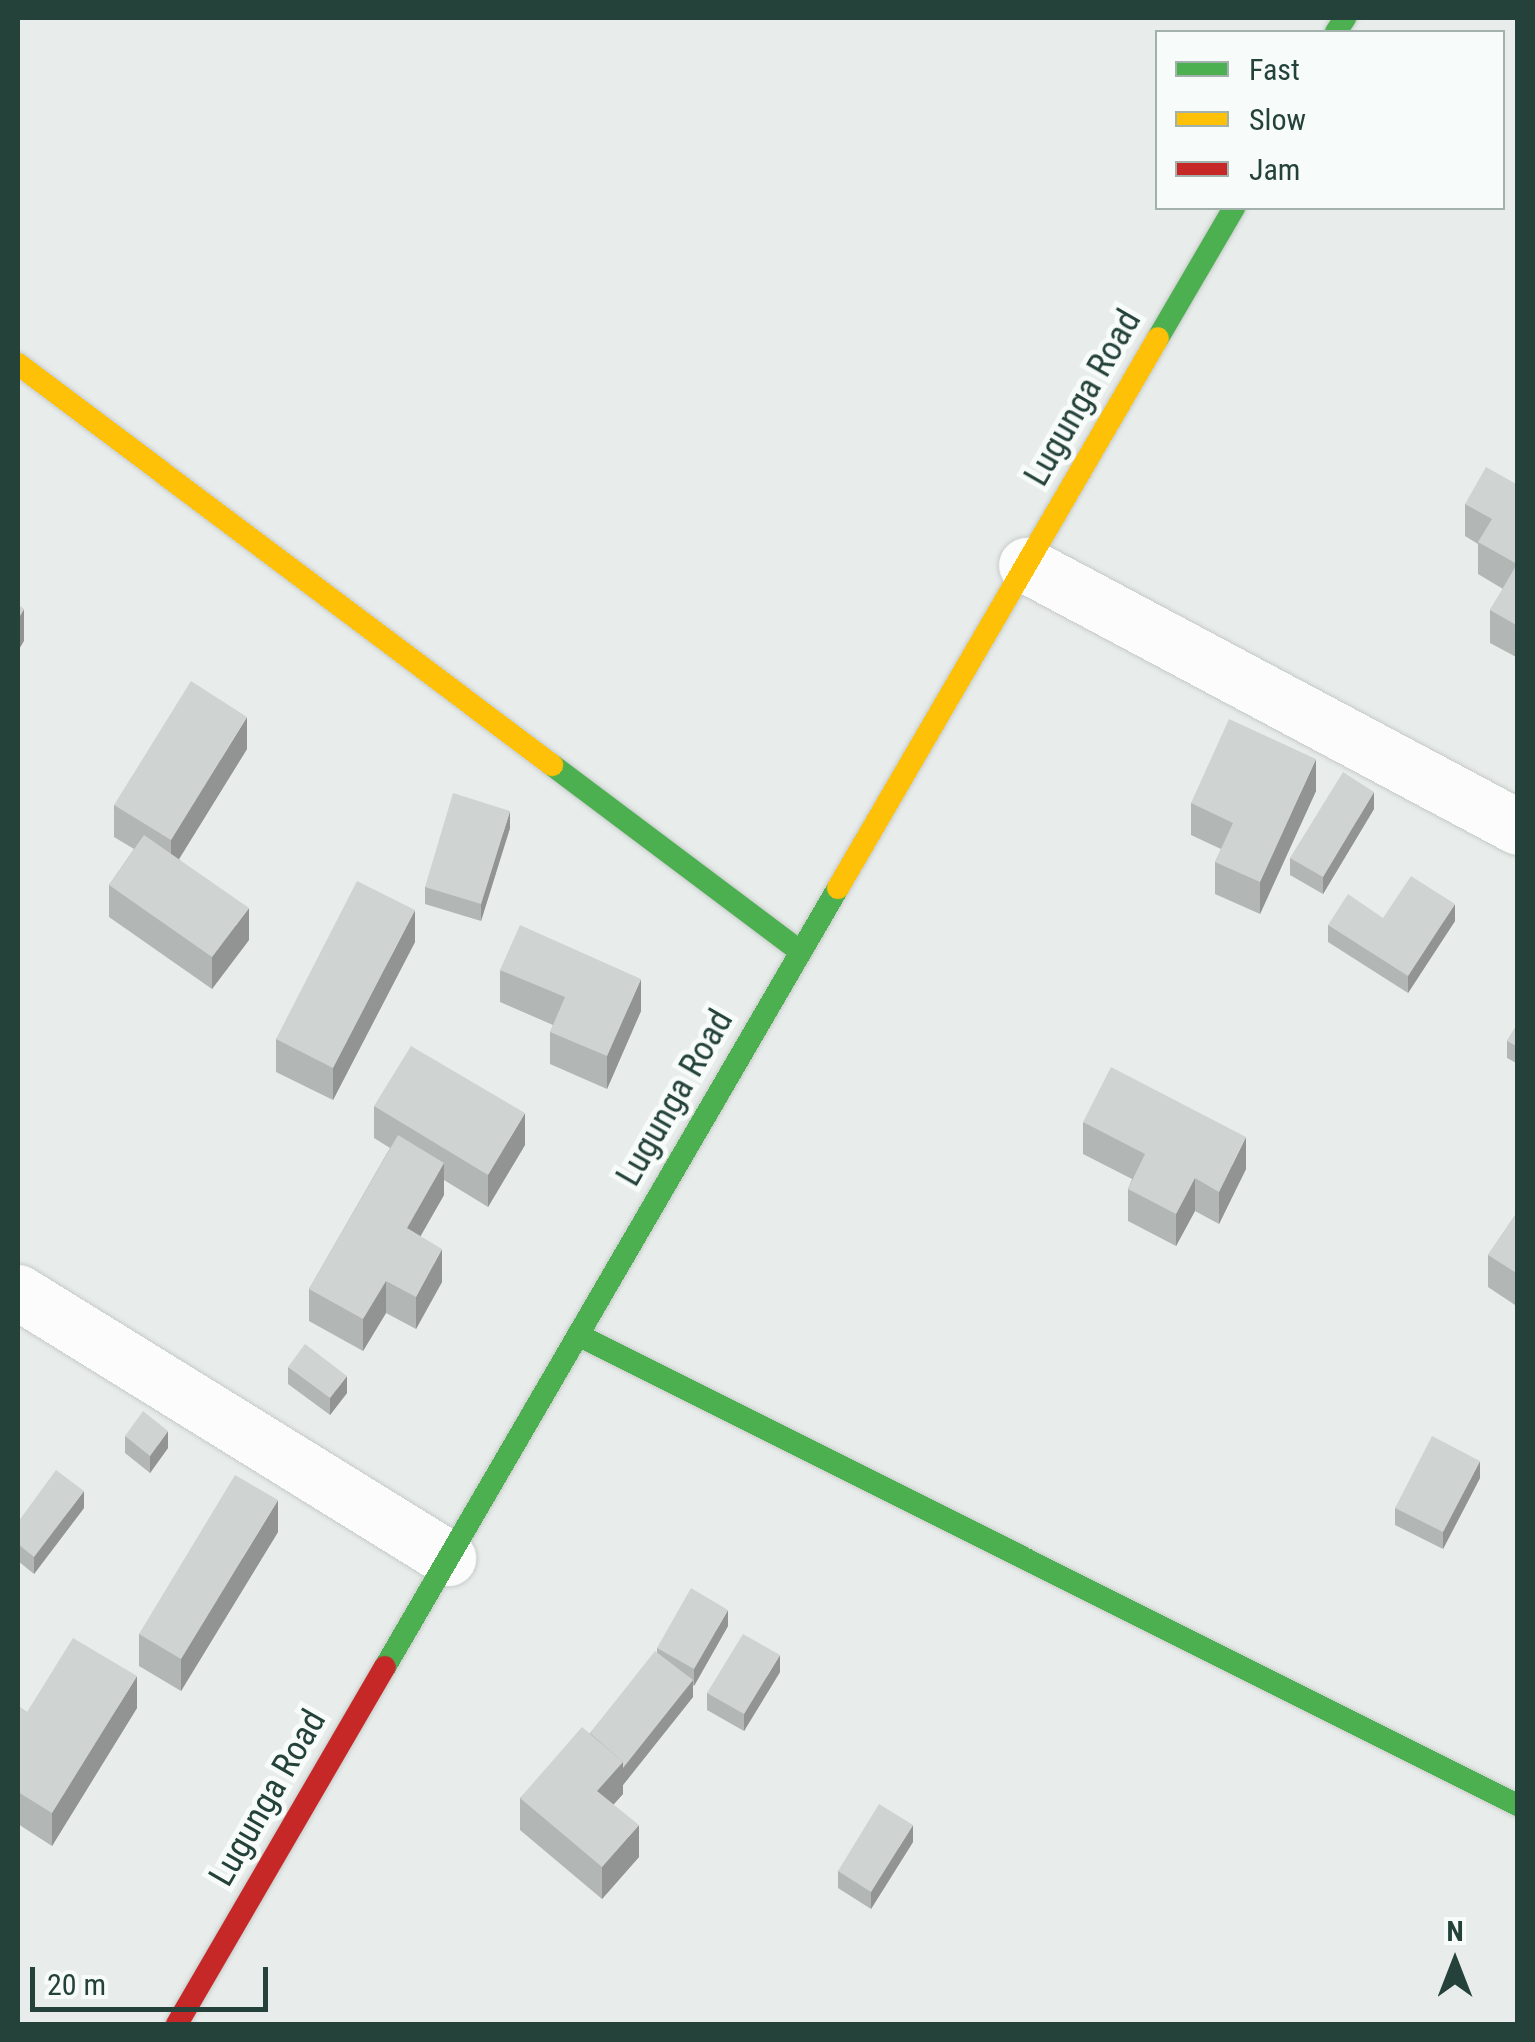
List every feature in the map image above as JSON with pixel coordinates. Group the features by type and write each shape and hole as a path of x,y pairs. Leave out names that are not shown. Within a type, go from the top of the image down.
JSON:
{"street":[{"name":"Lugunga Road","path":"177,2024 1233,210"},
{"path":"18,364 801,952"},
{"path":"1026,565 1518,827"},
{"path":"18,1292 448,1558"},
{"path":"578,1335 1518,1805"}],"building":[{"path":"1486,467 1518,485 1518,626 1490,610 1517,564 1478,542 1492,519 1465,504"},
{"path":"191,681 247,717 171,840 114,805"},
{"path":"1229,719 1316,759 1260,882 1215,862 1233,823 1191,803"},
{"path":"1343,772 1374,792 1323,877 1290,858"},
{"path":"453,793 510,811 481,904 425,887"},
{"path":"144,835 249,908 212,957 109,885"},
{"path":"1411,876 1455,904 1408,976 1328,925 1348,894 1383,918"},
{"path":"357,881 415,910 333,1068 276,1039"},
{"path":"520,925 641,979 607,1056 550,1032 565,997 500,970"},
{"path":"1518,1023 1518,1047 1507,1041"},
{"path":"411,1046 525,1113 488,1175 374,1106"},
{"path":"1111,1067 1246,1137 1219,1192 1195,1178 1176,1214 1128,1189 1145,1154 1083,1122"},
{"path":"398,1135 444,1163 407,1228 442,1249 416,1297 386,1281 363,1319 309,1289"},
{"path":"1518,1211 1518,1274 1488,1255"},
{"path":"305,1344 347,1376 330,1398 288,1367"},
{"path":"143,1411 168,1431 150,1456 125,1436"},
{"path":"1432,1436 1480,1461 1443,1532 1395,1508"},
{"path":"56,1470 84,1491 34,1557 18,1544 18,1522"},
{"path":"235,1475 278,1500 181,1659 139,1634"},
{"path":"691,1588 728,1610 694,1669 657,1648"},
{"path":"743,1634 780,1655 744,1714 707,1693"},
{"path":"73,1638 137,1676 52,1813 18,1792 18,1706 27,1712"},
{"path":"655,1651 693,1680 623,1768 623,1762 590,1733"},
{"path":"582,1727 623,1762 597,1791 639,1825 602,1867 520,1798"},
{"path":"879,1804 913,1825 871,1892 838,1871"}],"traffic: fast":[{"path":"1337,30 1345,18"},
{"path":"1158,338 1233,210"},
{"path":"552,765 801,952"},
{"path":"385,1667 838,888"},
{"path":"578,1335 1518,1805"}],"traffic: slow":[{"path":"838,888 1158,338"},
{"path":"18,364 552,765"}],"traffic: jam":[{"path":"177,2024 385,1667"}]}
